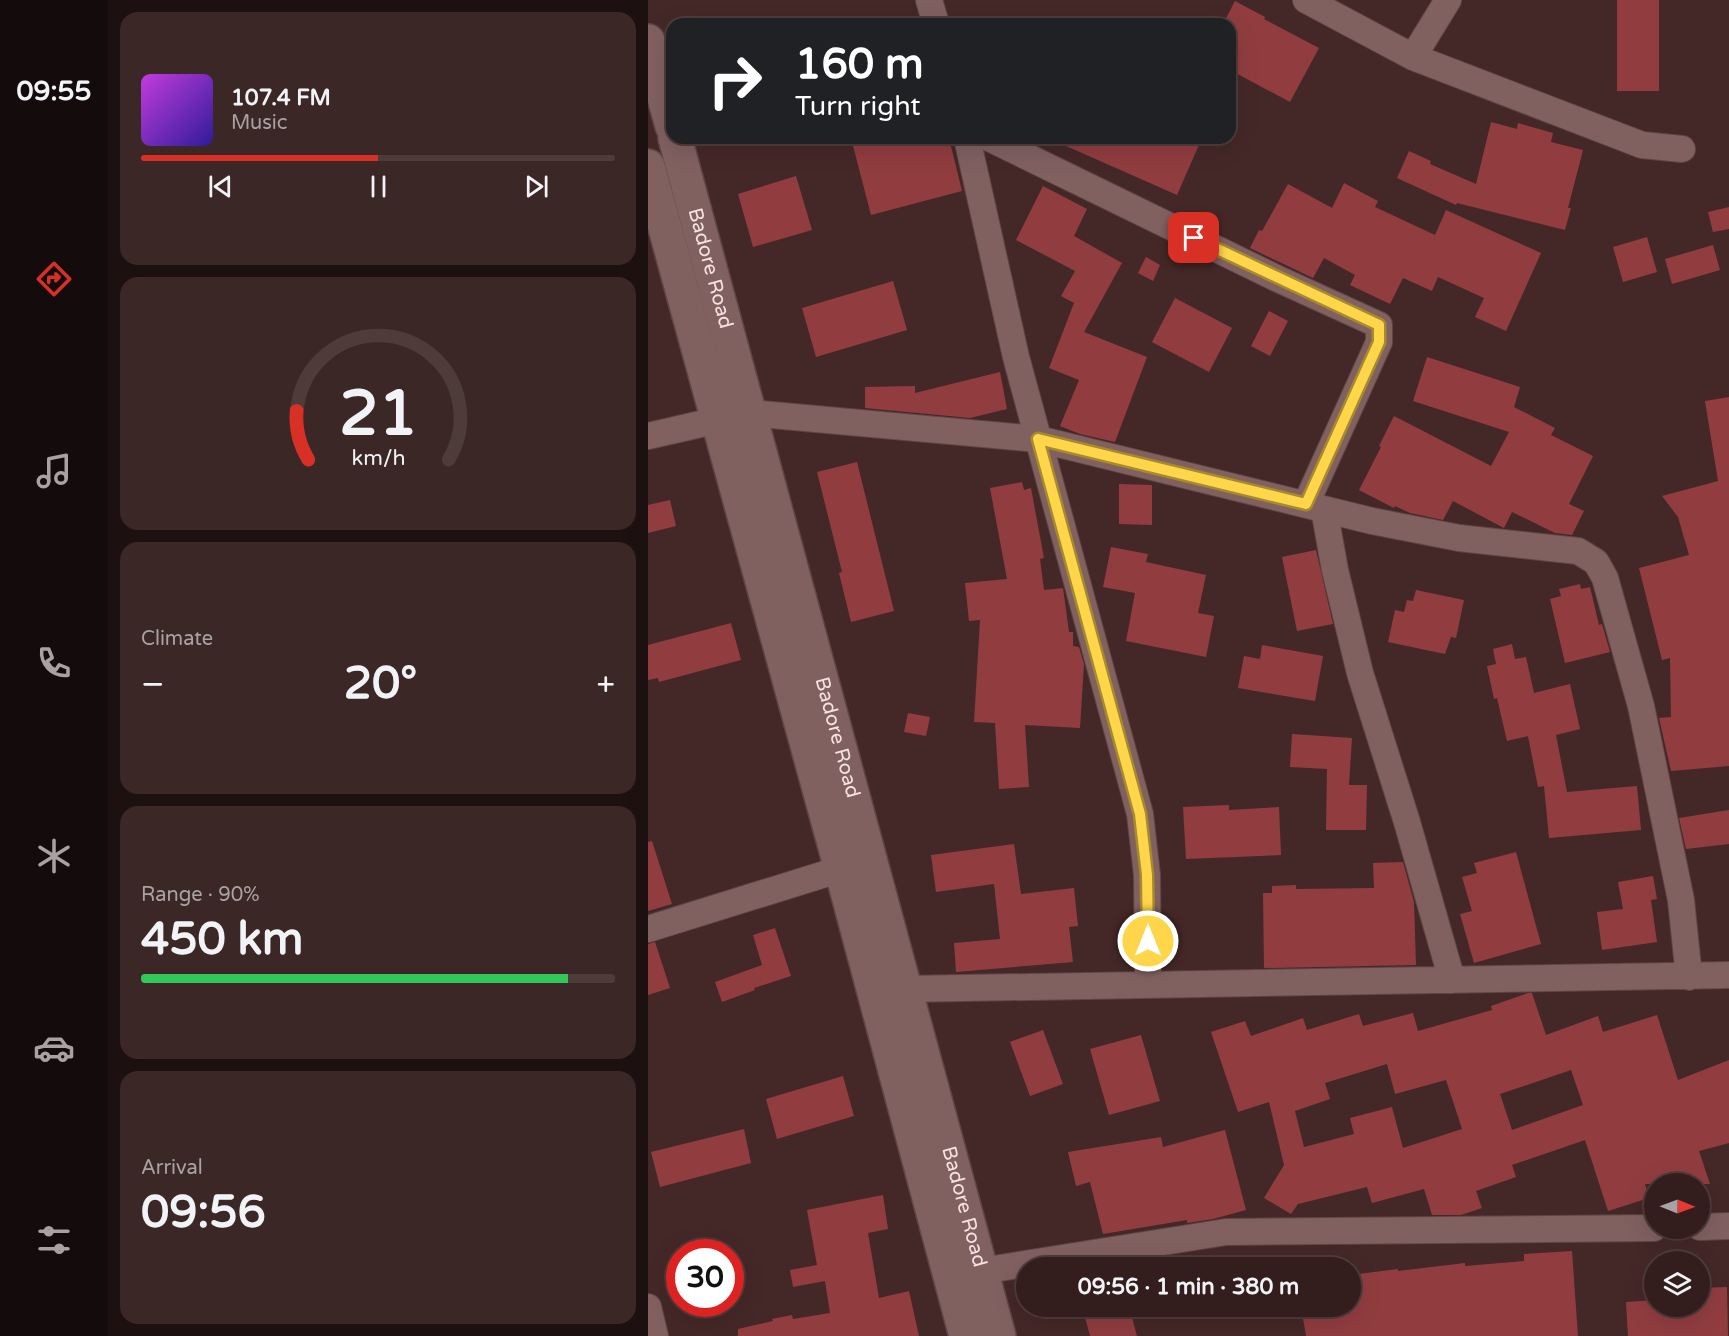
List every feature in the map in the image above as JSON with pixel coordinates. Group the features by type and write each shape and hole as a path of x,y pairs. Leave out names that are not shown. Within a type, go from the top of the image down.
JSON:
{"main road":[{"path":"648,42 666,105"},
{"name":"Badore Road","path":"677,144 999,1336"},
{"name":"Badore Road","path":"648,166 841,869 966,1336"},
{"path":"673,256 705,250"}],"street":[{"path":"929,0 934,18"},
{"path":"1306,0 1413,57 1642,146 1682,149"},
{"path":"1413,57 1448,0"},
{"path":"968,144 1016,357 1140,814 1147,875 1148,984"},
{"path":"1001,144 1276,278 1379,325 1379,342 1315,506 1335,570 1360,673 1407,822 1452,980"},
{"path":"750,413 1038,439 1372,521 1459,538 1578,552 1596,562 1605,578 1641,706 1681,900 1689,977"},
{"path":"648,436 718,420"},
{"path":"648,929 841,869"},
{"path":"906,988 1729,975"},
{"path":"1710,1227 1729,1226"},
{"path":"981,1271 1226,1232 1644,1228"},
{"path":"648,1306 655,1336"}],"building":[{"path":"1617,0 1659,0 1659,91 1617,91"},
{"path":"1235,1 1319,48 1290,102 1236,73 1236,18 1226,18"},
{"path":"1491,122 1517,129 1518,123 1553,133 1551,142 1583,150 1568,208 1571,208 1565,230 1457,203 1456,205 1397,178 1409,151 1431,161 1430,164 1476,184"},
{"path":"853,144 950,144 962,191 871,215"},
{"path":"1062,144 1199,144 1177,195"},
{"path":"796,176 812,230 753,247 738,194"},
{"path":"1344,183 1378,201 1375,207 1435,235 1446,210 1541,253 1506,331 1475,317 1484,298 1438,277 1432,291 1403,278 1390,304 1350,285 1355,275 1324,258 1313,278 1250,248 1288,184 1332,208"},
{"path":"1043,186 1087,209 1074,236 1122,263 1084,332 1147,357 1115,442 1080,434 1060,426 1079,380 1049,368 1074,303 1061,296 1075,271 1016,240"},
{"path":"1729,207 1729,229 1713,232 1708,212"},
{"path":"1647,237 1657,272 1623,282 1613,247"},
{"path":"1713,245 1720,270 1672,284 1665,259"},
{"path":"1146,257 1160,265 1153,281 1138,273"},
{"path":"893,281 907,330 816,357 802,308"},
{"path":"1175,298 1232,328 1209,372 1152,342"},
{"path":"1269,311 1288,321 1270,356 1251,346"},
{"path":"1427,357 1520,387 1514,407 1555,428 1551,435 1593,456 1569,504 1584,511 1572,535 1555,533 1512,512 1504,528 1453,501 1443,520 1410,513 1395,506 1394,508 1359,490 1394,416 1491,466 1509,432 1413,401"},
{"path":"1000,372 1007,409 970,418 865,408 865,387 915,386 915,393"},
{"path":"1729,397 1729,766 1671,771 1659,718 1671,717 1670,658 1662,660 1639,568 1689,555 1678,517 1662,496 1718,481 1705,401"},
{"path":"857,462 894,611 851,622 839,573 842,572 817,472"},
{"path":"1022,482 1024,490 1031,488 1044,558 1040,559 1044,590 1063,588 1069,632 1073,632 1073,646 1079,647 1084,664 1080,728 1025,725 1029,787 999,789 995,723 974,722 980,620 969,621 965,583 1007,579 990,488"},
{"path":"1119,484 1152,485 1152,525 1119,524"},
{"path":"670,500 676,526 648,533 648,505"},
{"path":"1111,547 1148,554 1146,562 1206,575 1198,613 1214,616 1206,657 1126,641 1135,593 1103,587"},
{"path":"1316,550 1333,624 1297,631 1282,557"},
{"path":"1580,584 1581,589 1590,587 1599,625 1602,624 1610,652 1565,663 1550,599 1561,596 1559,589"},
{"path":"1416,590 1464,600 1456,638 1451,637 1445,654 1388,642 1395,610 1404,612 1407,600 1413,601"},
{"path":"731,623 741,660 659,682 658,678 648,680 648,645"},
{"path":"1512,644 1515,659 1526,657 1534,693 1570,684 1580,729 1556,735 1567,792 1637,786 1641,830 1549,838 1544,786 1538,787 1528,736 1507,741 1487,666 1496,664 1493,649"},
{"path":"1262,645 1323,656 1315,701 1238,688 1244,656 1260,659"},
{"path":"908,713 930,717 926,736 904,732"},
{"path":"1292,734 1352,738 1349,785 1367,785 1366,830 1326,830 1327,769 1290,767"},
{"path":"1229,805 1229,810 1279,807 1281,855 1186,859 1183,807"},
{"path":"1729,810 1729,844 1686,849 1679,818"},
{"path":"652,841 672,904 648,911 648,842"},
{"path":"1014,844 1021,894 1074,888 1078,926 1069,927 1073,962 956,972 954,943 1000,939 994,884 936,892 931,855"},
{"path":"1516,852 1541,944 1474,963 1460,914 1472,911 1462,877 1477,873 1474,863"},
{"path":"1403,862 1414,902 1416,965 1264,968 1263,893 1272,893 1272,886 1296,885 1296,889 1374,888 1373,863"},
{"path":"1653,876 1657,899 1651,900 1657,942 1602,950 1597,912 1623,909 1618,882"},
{"path":"775,928 791,976 754,988 755,990 722,1002 715,982 762,965 753,935"},
{"path":"655,942 670,988 648,995 648,944"},
{"path":"1532,993 1546,1035 1598,1016 1603,1032 1657,1015 1678,1080 1729,1060 1729,1143 1699,1151 1706,1173 1644,1173 1644,1200 1608,1211 1585,1140 1512,1165 1516,1177 1476,1191 1482,1208 1461,1215 1432,1215 1424,1189 1372,1203 1367,1187 1298,1204 1291,1214 1264,1198 1284,1165 1269,1102 1238,1112 1211,1032 1245,1021 1251,1036 1303,1018 1307,1030 1359,1014 1363,1026 1413,1013 1418,1031 1492,1010 1491,1006","holes":["1387,1064 1395,1094 1446,1080 1462,1129 1403,1148 1392,1107 1350,1118 1354,1134 1304,1147 1295,1111 1330,1099 1325,1083","1571,1070 1583,1105 1512,1130 1500,1094"]},
{"path":"1043,1030 1063,1084 1030,1096 1010,1042"},
{"path":"1141,1035 1160,1101 1109,1115 1090,1049"},
{"path":"843,1076 854,1116 777,1139 766,1099"},
{"path":"744,1129 751,1163 660,1187 651,1152"},
{"path":"1225,1130 1246,1210 1213,1219 1187,1223 1187,1220 1103,1234 1090,1182 1076,1186 1068,1152 1161,1137 1163,1147"},
{"path":"883,1195 888,1229 868,1233 879,1298 909,1291 919,1336 738,1336 738,1329 773,1321 772,1319 792,1315 793,1319 830,1313 825,1281 793,1287 790,1270 817,1265 807,1210"},
{"path":"1572,1251 1578,1336 1306,1336 1303,1317 1361,1317 1361,1274 1465,1263 1465,1266 1524,1261 1524,1254"},
{"path":"1727,1287 1728,1336 1628,1336 1626,1302 1644,1301 1644,1317 1710,1317 1710,1288"},
{"path":"1085,1317 1132,1317 1137,1336 1090,1336"}],"route":[{"path":"1148,941 1147,875 1140,814 1038,439 1306,504 1379,342 1379,325 1194,238"}]}
